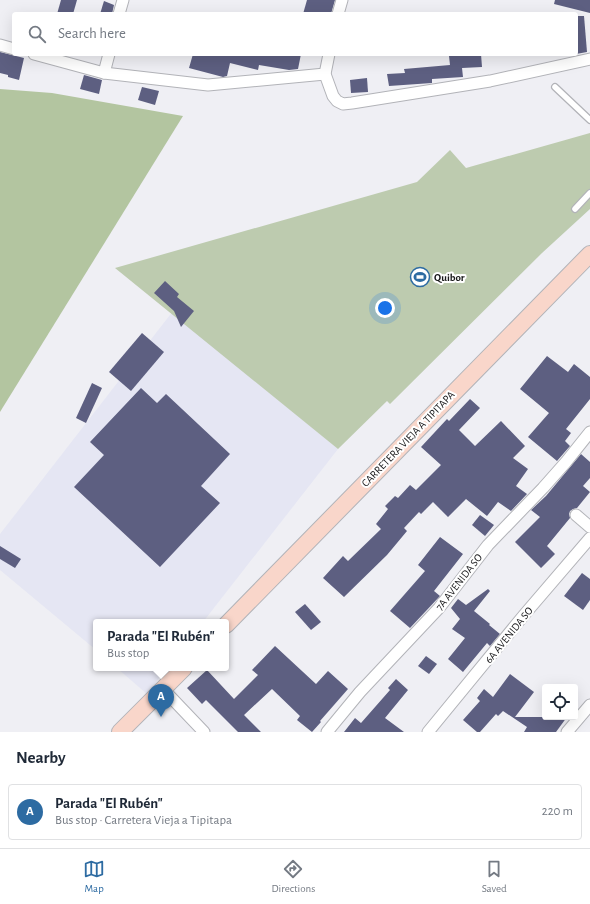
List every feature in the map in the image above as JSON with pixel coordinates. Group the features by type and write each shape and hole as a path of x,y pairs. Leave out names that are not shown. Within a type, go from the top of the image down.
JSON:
{"main road":[{"name":"CARRETERA VIEJA A TIPITAPA","path":"229,622 590,254"},
{"path":"120,732 181,671"}],"street":[{"path":"119,12 122,0"},
{"path":"339,12 342,0"},
{"path":"0,45 12,48"},
{"path":"41,56 104,73 208,85 325,74"},
{"path":"104,73 108,56"},
{"path":"329,56 325,74 333,96 342,104 352,104 490,81 590,59"},
{"name":"7A AVENIDA SO","path":"327,732 360,692 439,608 488,545 543,488 590,432"},
{"path":"576,515 590,527"},
{"name":"6A AVENIDA SO","path":"428,732 524,615 590,538"},
{"path":"163,689 204,732"},
{"path":"567,732 590,705"}],"lane":[{"path":"555,87 590,120"},
{"path":"575,209 590,193"}],"shaded area":[{"path":"173,311 338,449 205,619 93,619 93,648 0,570 0,534"},
{"path":"120,671 165,671 147,694"}],"green space":[{"path":"0,89 52,93 183,116 0,412"},
{"name":"Quibor","path":"590,133 590,209 542,253 390,404 387,401 338,449 115,268 417,182 450,150 466,168"}],"building":[{"path":"61,0 77,0 74,12 58,12"},
{"path":"307,0 335,0 332,12 304,12"},
{"path":"555,0 590,0 590,13 554,4"},
{"path":"104,1 114,5 112,12 101,12"},
{"path":"578,16 584,16 587,52 578,54"},
{"path":"0,52 24,58 19,80 0,73"},
{"path":"192,56 301,56 298,69 289,70 259,65 258,70 230,63 227,76 223,77 189,68"},
{"path":"449,56 481,56 482,67 462,68 463,77 432,79 432,83 389,86 387,74 405,73 404,69 450,65"},
{"path":"84,75 102,80 99,94 80,89"},
{"path":"367,78 368,92 351,93 350,80"},
{"path":"142,87 159,91 155,105 138,100"},
{"path":"165,281 179,294 177,297 194,311 181,327 174,311 154,293"},
{"path":"142,333 164,352 131,391 109,372"},
{"path":"547,356 568,372 574,364 590,377 590,399 566,429 571,433 565,441 570,446 557,461 528,437 549,413 520,389"},
{"path":"92,383 102,388 86,423 76,418"},
{"path":"141,388 157,403 166,394 230,454 201,486 220,503 160,567 74,487 104,455 90,442"},
{"path":"470,399 480,408 459,430 475,446 501,421 525,446 513,458 528,469 516,486 527,494 511,511 498,502 487,516 466,499 448,517 433,502 421,514 419,512 404,528 407,531 387,555 344,597 323,578 343,556 348,561 381,529 376,524 388,509 385,506 395,496 398,498 410,485 416,490 441,465 421,447 447,419 449,421"},
{"path":"581,454 590,462 590,478 583,486 590,492 577,508 570,511 570,518 547,546 555,554 541,568 515,542 540,517 531,510 546,496"},
{"path":"480,515 494,525 485,536 472,525"},
{"path":"440,537 463,554 434,591 440,596 410,628 390,611 425,571 418,565"},
{"path":"0,546 21,559 15,568 0,559"},
{"path":"582,573 590,579 590,600 583,610 564,596"},
{"path":"488,589 490,591 474,611 500,634 490,646 487,643 463,672 448,659 465,638 452,629 460,619 451,608 458,599 466,605"},
{"path":"305,604 321,622 311,630 295,612"},
{"path":"275,646 316,684 328,671 348,689 312,732 297,720 300,716 272,689 244,715 261,732 238,732 206,700 202,704 187,688 206,671 208,671 234,699 258,675 252,670"},
{"path":"426,656 437,664 429,674 418,666"},
{"path":"510,674 534,692 515,717 542,717 542,720 565,720 556,732 524,732 527,727 503,711 498,716 496,714 480,732 477,732 463,720 480,701 477,698 484,689 493,697"},
{"path":"396,679 408,690 385,718 404,732 344,732 355,718 361,723 390,690 388,688"}],"place":[{"name":"Quibor","path":"420,277"},
{"name":"Parada \"El Rubén\"","path":"161,717"}]}
